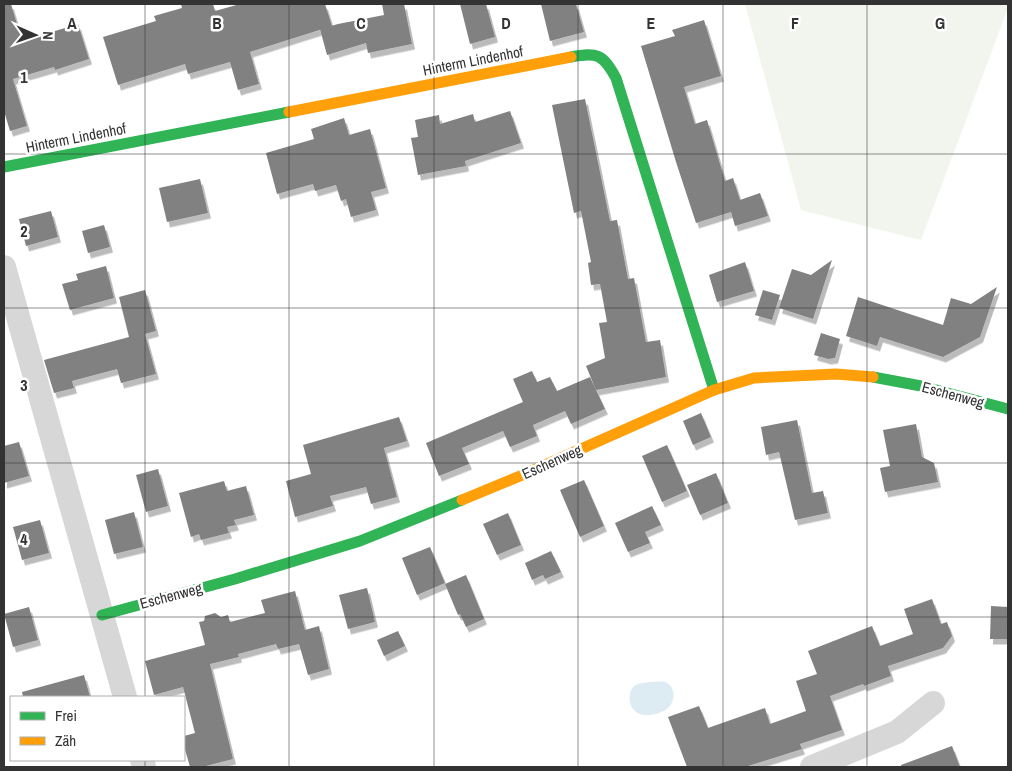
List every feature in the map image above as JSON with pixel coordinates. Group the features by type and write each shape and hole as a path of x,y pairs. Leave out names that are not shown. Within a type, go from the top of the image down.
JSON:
{"street":[{"name":"Hinterm Lindenhof","path":"4,167 589,54 599,56 607,62 616,78 714,390"},
{"path":"4,267 125,696"},
{"name":"Eschenweg","path":"102,615 235,580 360,541 520,476 714,390 754,378 836,374 880,378 921,386 1008,409"},
{"path":"812,767 897,732 933,702"}],"shaded area":[{"path":"745,4 1008,4 921,240 801,210"},
{"path":"649,682 665,682 669,684 674,694 671,705 668,708 657,714 643,715 633,708 630,702 630,695 634,686"}],"building":[{"path":"4,4 11,4 22,41 78,24 89,59 55,70 54,67 13,79 27,126 10,131 4,111"},
{"path":"181,4 213,4 215,11 240,4 325,4 332,26 250,52 259,84 238,90 230,62 188,74 185,64 118,85 103,37 156,21 154,16 182,8"},
{"path":"382,4 404,4 412,44 368,53 366,43 327,55 320,29 384,15"},
{"path":"460,4 486,4 495,37 470,44"},
{"path":"541,4 576,4 584,32 550,41"},
{"path":"704,20 721,76 684,87 695,124 707,120 725,181 733,178 740,200 760,193 768,216 735,226 731,212 696,223 641,46 675,36 672,30"},
{"path":"585,99 610,221 617,220 628,279 634,278 646,342 660,340 666,377 596,390 586,366 605,358 599,323 607,322 600,284 591,285 588,263 591,262 581,211 574,213 552,105"},
{"path":"510,111 521,143 465,161 466,166 418,175 411,138 418,137 415,120 439,115 440,124 473,114 475,122"},
{"path":"344,118 349,135 370,129 386,188 371,192 376,210 351,217 346,199 341,201 336,185 315,191 313,184 277,194 266,153 314,139 311,129"},
{"path":"200,179 208,213 167,222 159,188"},
{"path":"51,211 58,237 26,246 19,219"},
{"path":"104,225 110,247 88,253 82,231"},
{"path":"832,260 813,319 779,308 792,269 811,275"},
{"path":"745,262 754,291 717,302 709,275"},
{"path":"106,266 114,298 70,310 62,284 78,280 76,274"},
{"path":"997,287 980,337 943,357 880,337 877,346 846,336 858,297 943,325 951,298 971,304"},
{"path":"145,290 156,331 145,334 156,374 121,383 117,369 72,381 74,388 54,393 44,360 129,337 119,297"},
{"path":"763,290 780,295 772,320 755,315"},
{"path":"821,333 840,339 835,358 828,359 814,355"},
{"path":"532,371 537,382 550,377 557,391 590,377 605,409 571,424 565,411 533,425 537,436 510,447 503,431 462,448 469,464 439,476 426,443 523,402 513,379"},
{"path":"701,413 711,437 693,445 683,421"},
{"path":"399,417 407,441 384,448 397,497 371,504 366,487 330,496 333,506 295,517 286,481 311,474 303,445"},
{"path":"797,420 812,493 823,491 828,513 795,520 779,452 766,455 761,427"},
{"path":"916,424 922,457 934,463 938,482 885,492 880,468 890,466 883,430"},
{"path":"19,442 29,476 4,483 4,446"},
{"path":"667,445 687,491 662,502 642,456"},
{"path":"158,469 168,506 146,512 136,475"},
{"path":"716,473 728,503 700,515 687,485"},
{"path":"584,480 604,526 580,537 560,490"},
{"path":"224,481 227,491 246,486 254,515 234,520 236,525 227,527 229,533 201,540 199,534 191,537 179,493"},
{"path":"652,506 661,525 645,532 650,543 628,552 615,523"},
{"path":"134,512 143,547 114,554 105,520"},
{"path":"508,513 521,545 497,555 483,524"},
{"path":"40,520 49,553 22,560 13,527"},
{"path":"430,547 445,583 417,595 402,558"},
{"path":"551,551 561,572 545,579 543,575 532,580 525,563"},
{"path":"466,575 484,619 466,627 460,614 458,615 445,584"},
{"path":"367,588 375,622 348,629 339,595"},
{"path":"295,591 305,630 319,626 329,669 308,675 299,644 278,649 276,644 238,654 239,657 210,664 233,759 202,767 190,767 185,750 185,736 195,733 183,687 154,695 145,661 205,645 199,622 204,621 205,616 215,613 221,617 228,615 230,622 265,613 261,600"},
{"path":"932,599 941,624 947,622 952,636 943,648 888,666 891,676 830,696 842,730 800,744 802,749 745,767 687,767 668,717 699,706 708,728 765,708 770,724 806,711 796,681 817,674 808,651 872,626 880,646 913,634 904,609"},
{"path":"991,606 1008,607 1007,639 990,639"},
{"path":"29,607 38,640 13,647 4,614"},
{"path":"398,631 405,646 384,656 377,640"},
{"path":"84,675 90,696 23,696 22,692"},
{"path":"952,746 960,767 901,767 901,765"}],"traffic: fast":[{"path":"571,57 593,55 603,59 616,78 714,390"},
{"path":"4,167 289,112"},
{"path":"873,377 921,386 1008,409"},
{"path":"102,615 235,579 360,541 462,500"}],"traffic: slow":[{"path":"289,112 571,57"},
{"path":"462,500 714,390 754,378 836,374 873,377"}]}
